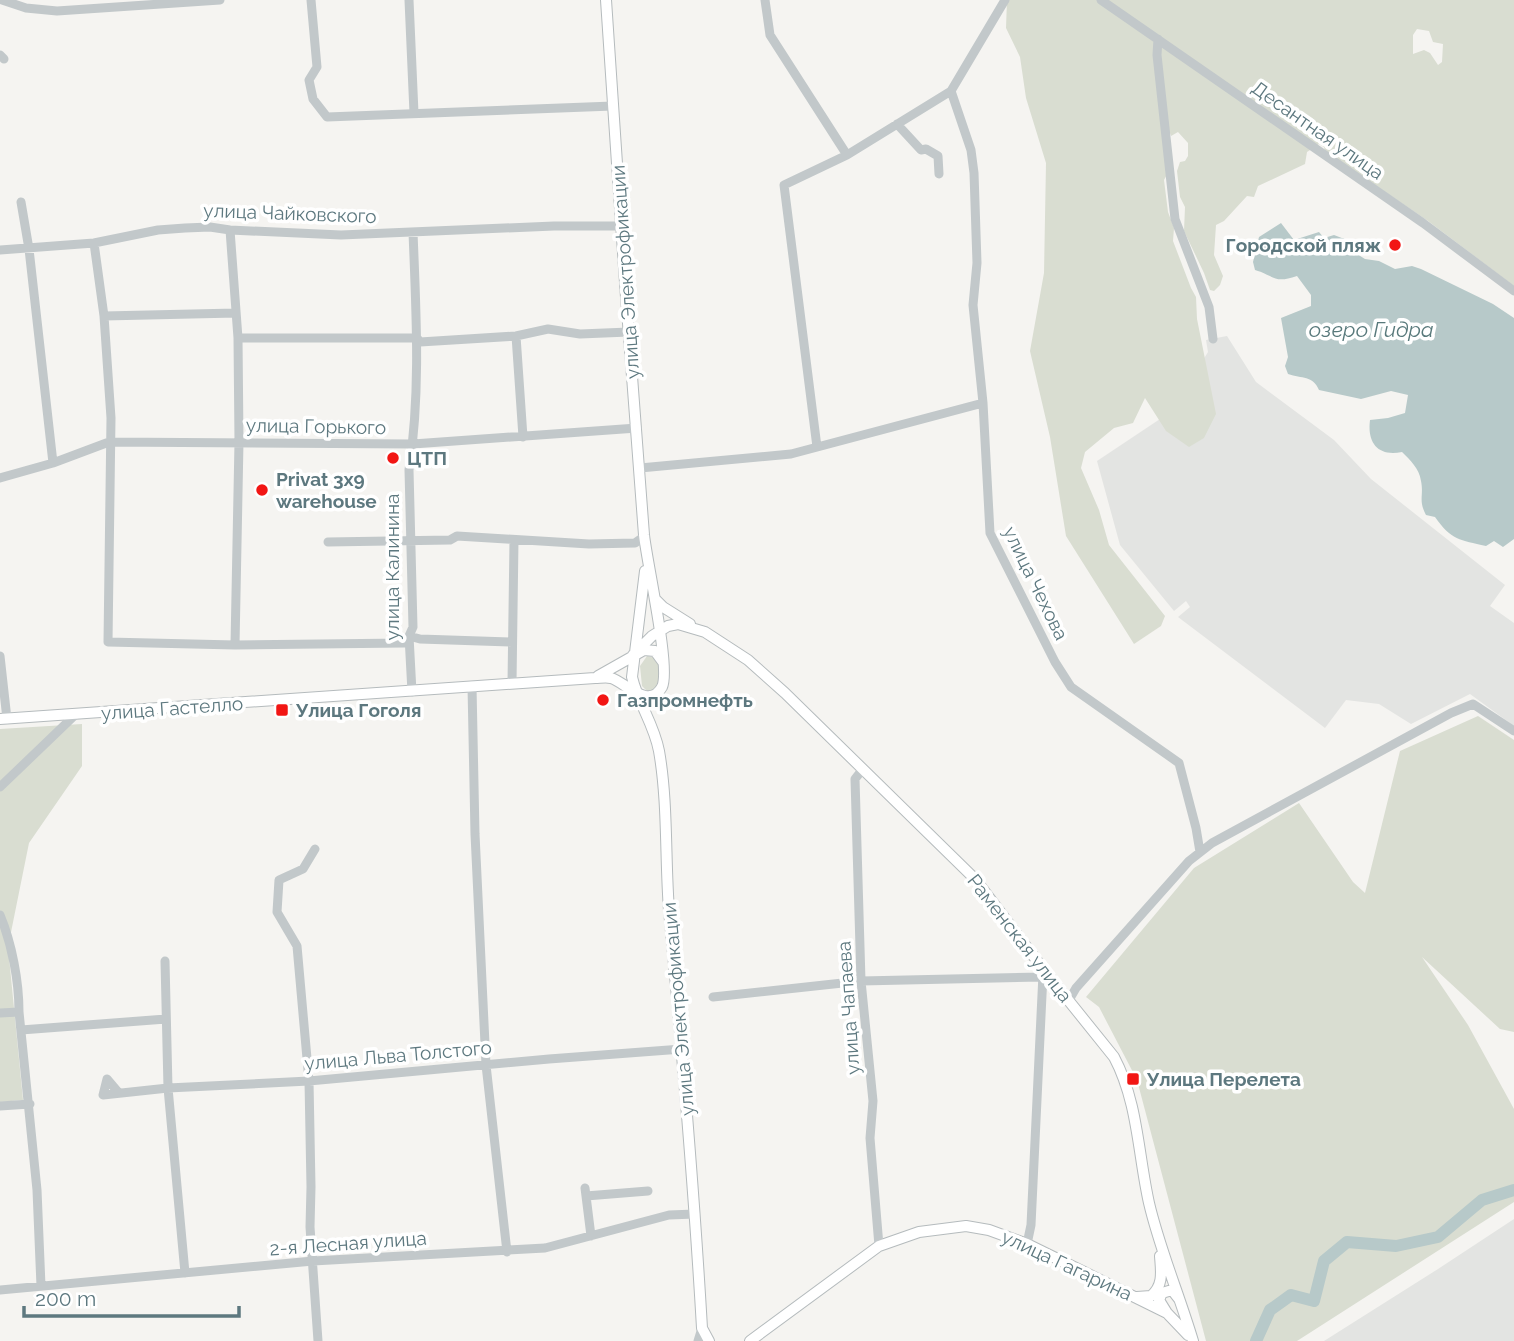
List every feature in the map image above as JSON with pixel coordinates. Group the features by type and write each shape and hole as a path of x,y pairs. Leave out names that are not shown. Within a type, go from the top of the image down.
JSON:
{"main road":[{"name":"улица Электрофикации","path":"606,0 645,540"},
{"path":"645,540 664,677 661,689 647,696 636,694 632,677 643,596 645,540"},
{"path":"654,597 663,607 705,632"},
{"name":"Раменская улица","path":"659,631 678,624 705,632 733,649 785,693 975,879 1042,974 1069,1000 1114,1057 1130,1096 1158,1241 1193,1341"},
{"name":"улица Гастелло","path":"595,678 633,655 645,641 659,631"},
{"path":"633,655 649,649 663,662"},
{"name":"улица Гастелло","path":"3,719 595,678 612,678 636,694"},
{"name":"улица Электрофикации","path":"636,694 649,718 659,751 702,1328"},
{"name":"улица Гагарина","path":"750,1341 879,1246 919,1232 966,1226 989,1230 1027,1244 1167,1313 1193,1341"},
{"path":"1134,1297 1151,1296 1159,1287 1161,1274 1158,1241"},
{"path":"1167,1313 1160,1300 1162,1293 1172,1290 1182,1304"},
{"path":"702,1328 709,1341"}],"street":[{"path":"0,8 3,0 26,8 72,11 220,0"},
{"path":"311,0 317,67 309,80 313,99 327,117 613,106"},
{"path":"409,0 414,113"},
{"path":"765,0 770,35 847,155"},
{"path":"817,447 784,185 847,155 951,91 1005,0"},
{"name":"Десантная улица","path":"1101,0 1423,223 1514,291"},
{"path":"1158,39 1157,55 1175,219 1209,307 1213,339"},
{"name":"улица Чехова","path":"951,91 971,150 974,173 977,263 973,305 983,403 990,533 1055,662 1072,687 1179,763 1200,852"},
{"path":"897,124 921,150 926,149 938,156 939,174"},
{"path":"20,202 29,249 53,463"},
{"name":"улица Чайковского","path":"0,250 94,243 186,228 210,227 341,235 554,226 622,226"},
{"path":"230,230 238,338 235,645"},
{"name":"улица Калинина","path":"412,692 409,636 413,627 409,470 413,444 417,338 413,232"},
{"path":"94,243 104,316 111,418 108,642 235,645 404,643 409,636 420,639 512,642"},
{"path":"104,316 236,313"},
{"path":"238,338 417,338 420,342 516,336 548,330 580,334 629,332"},
{"path":"516,336 523,437"},
{"path":"640,468 779,456 983,403"},
{"name":"улица Горького","path":"0,478 53,463 109,442 413,444 637,428"},
{"path":"328,542 450,541 457,536 589,544 635,543 645,540"},
{"path":"512,682 514,540"},
{"path":"0,656 3,719"},
{"path":"472,686 475,834 486,1065 506,1252"},
{"path":"1069,1000 1076,988 1189,861 1212,843 1451,713 1473,704 1514,731"},
{"path":"0,787 75,715"},
{"name":"улица Чапаева","path":"862,770 855,779 861,981 873,1101 870,1138 879,1246"},
{"path":"315,849 303,869 279,880 277,912 297,946 309,1082 312,1187 310,1227 318,1341"},
{"path":"0,915 5,926 19,991 37,1190 41,1286"},
{"path":"165,961 168,1088 185,1273"},
{"path":"713,997 861,981 1042,974 1031,1225 1027,1244"},
{"path":"0,1013 19,1012"},
{"path":"21,1030 166,1019"},
{"name":"улица Льва Толстого","path":"118,1092 309,1082 682,1049"},
{"path":"0,1106 30,1104"},
{"path":"591,1236 586,1192 648,1191"},
{"name":"2-я Лесная улица","path":"0,1290 313,1261 545,1248 669,1215 695,1213"},
{"path":"698,1341 702,1328"}],"shaded area":[{"path":"1007,0 1514,0 1514,286 1428,221 1325,151 1319,144 1307,152 1305,164 1258,186 1254,197 1247,196 1224,221 1216,225 1214,255 1223,276 1220,285 1214,291 1210,290 1184,231 1185,207 1180,197 1177,171 1180,162 1185,161 1188,156 1188,143 1178,132 1171,136 1170,133 1170,169 1164,180 1168,212 1174,228 1173,241 1196,297 1197,319 1216,414 1204,438 1189,447 1166,431 1145,398 1133,423 1114,428 1085,452 1081,468 1099,510 1109,545 1165,616 1161,626 1134,644 1066,536 1050,437 1030,351 1044,273 1046,163 1026,98 1020,57 1006,28","holes":["1417,29 1429,31 1433,42 1443,44 1442,62 1438,65 1430,53 1424,50 1413,54 1413,35"]},
{"path":"1227,336 1256,382 1334,440 1371,479 1505,585 1490,606 1514,623 1514,726 1470,694 1411,724 1379,704 1346,700 1325,728 1178,617 1190,607 1186,601 1174,611 1120,545 1097,461 1172,411 1208,352 1206,340"},
{"path":"647,656 656,658 659,662 660,684 654,691 647,691 642,686 640,666"},
{"path":"1478,716 1514,740 1514,1032 1500,1029 1422,957 1468,1025 1514,1109 1514,1202 1297,1341 1206,1341 1137,1080 1099,1007 1086,997 1194,868 1299,803 1353,882 1365,893 1400,751"},
{"path":"82,724 82,766 29,843 8,947 23,1100 0,1102 0,729"},
{"path":"1514,1219 1514,1341 1324,1341 1438,1269"}],"water":[{"name":"озеро Гидра","path":"1281,223 1294,240 1319,232 1324,238 1334,235 1347,240 1349,249 1365,259 1379,261 1395,269 1412,266 1421,269 1493,304 1514,318 1514,539 1503,547 1494,541 1486,546 1457,538 1435,517 1426,515 1422,505 1420,476 1414,465 1402,452 1386,452 1372,442 1370,420 1405,413 1408,395 1391,391 1361,399 1319,390 1314,382 1288,374 1285,366 1288,357 1281,318 1311,306 1311,295 1297,276 1275,278 1255,270 1253,262 1259,237"}],"waterway":[{"path":"1256,1341 1270,1310 1291,1295 1314,1301 1324,1261 1347,1242 1396,1246 1438,1237 1482,1200 1514,1190"}],"place":[{"name":"Городской пляж","path":"1395,245"},
{"name":"ЦТП","path":"393,458"},
{"name":"Privat 3x9 warehouse","path":"262,490"},
{"name":"Газпромнефть","path":"603,700"},
{"name":"Улица Гоголя","path":"282,710"},
{"name":"Улица Перелета","path":"1133,1079"}]}
